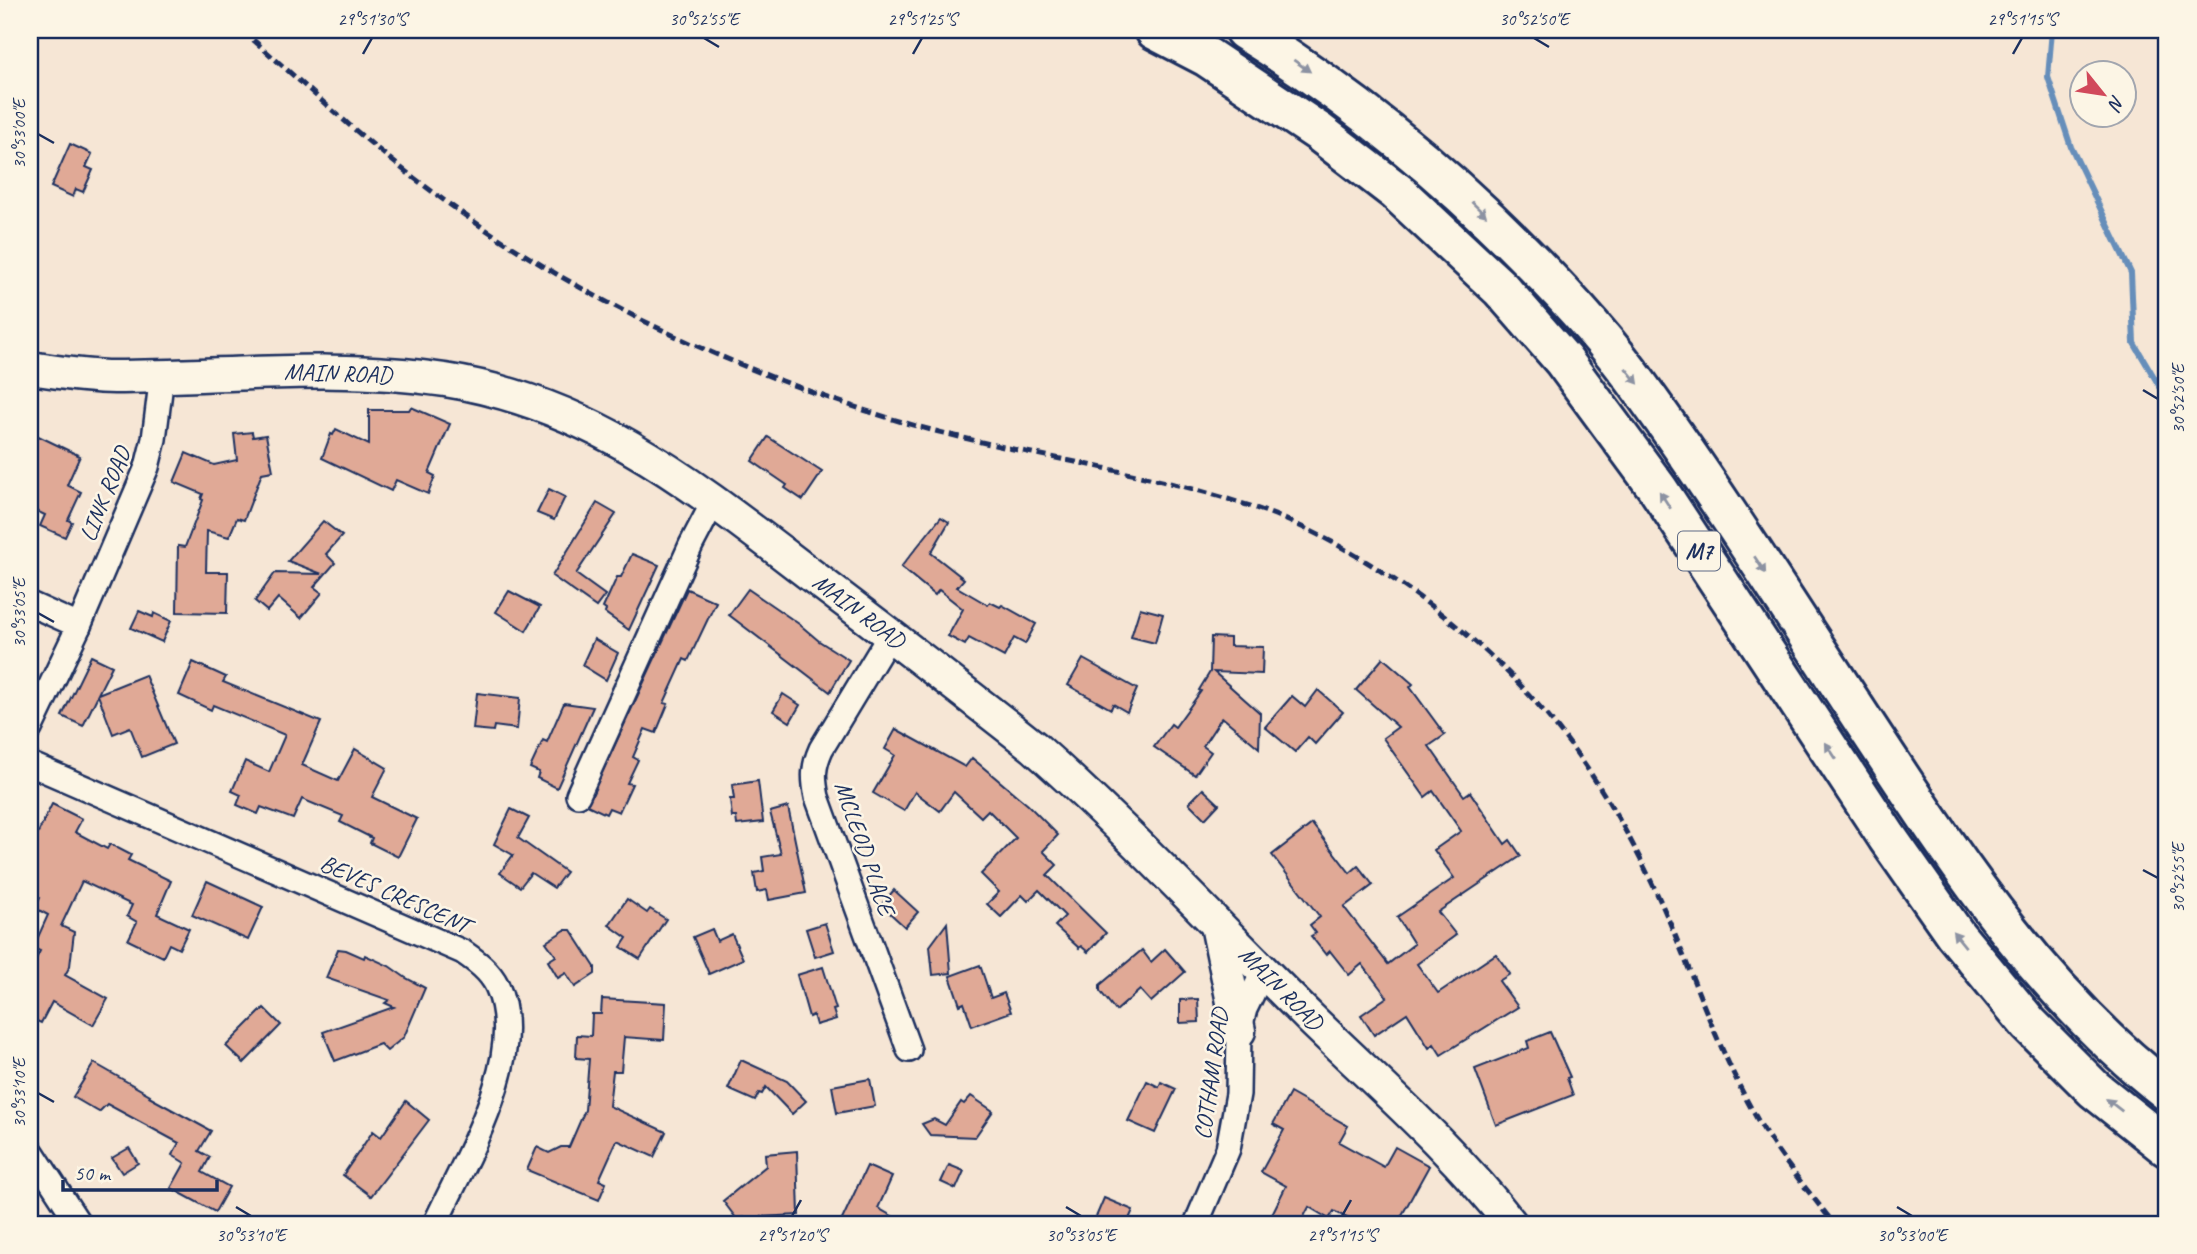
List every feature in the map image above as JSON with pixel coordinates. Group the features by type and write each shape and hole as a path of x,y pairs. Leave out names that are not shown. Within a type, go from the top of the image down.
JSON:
{"highway":[{"name":"M7","path":"1155,30 1207,57 1319,132 1396,192 1501,289 1563,360 1658,489 1887,836 1955,934 2029,1024 2094,1089 2167,1147"},
{"name":"M7","path":"1244,30 1297,63 1374,118 1475,205 1567,297 1645,393 1949,851 2007,930 2052,984 2102,1035 2167,1091"}],"main road":[{"name":"MAIN ROAD","path":"30,368 111,377 290,370 443,379 497,389 585,422 634,448 714,501 1034,747 1081,789 1431,1132 1511,1224"},
{"path":"1217,925 1239,1031"}],"street":[{"name":"LINK ROAD","path":"30,729 79,626 147,467 154,439 162,375"},
{"path":"578,795 691,545 714,501"},
{"path":"30,604 79,626"},
{"name":"MCLEOD PLACE","path":"890,635 821,749 815,763 813,779 817,797 909,1050"},
{"name":"BEVES CRESCENT","path":"30,764 463,951 483,967 497,985 504,1012 505,1043 501,1071 491,1104 435,1224"},
{"name":"COTHAM ROAD","path":"1196,1224 1228,1149 1235,1121 1239,1031 1245,1009 1264,970"},
{"path":"30,1149 79,1224"}],"building":[{"path":"70,144 92,154 86,167 93,170 83,192 76,189 73,197 51,187"},
{"path":"411,407 450,424 429,473 435,476 428,494 396,480 391,491 322,458 331,434 333,435 336,429 369,445 369,410 409,410"},
{"path":"30,432 80,456 67,485 81,492 68,520 72,522 65,537 40,526 45,515 30,508"},
{"path":"252,432 253,437 266,435 273,471 262,473 244,520 237,518 229,537 207,531 206,572 228,572 227,613 177,612 178,546 185,547 203,500 203,494 174,482 186,453 214,465 237,460 234,434"},
{"path":"768,437 822,472 803,500 785,488 787,485 752,461"},
{"path":"549,489 565,497 554,520 537,513"},
{"path":"597,503 616,514 576,574 605,595 596,607 552,576"},
{"path":"941,517 949,522 931,553 964,579 957,587 988,605 990,602 1000,607 1002,605 1036,624 1025,644 1014,638 1004,657 969,638 965,645 948,636 963,609 939,590 935,595 901,567"},
{"path":"323,521 342,536 326,554 335,563 314,587 322,593 301,618 278,598 267,611 255,601 275,573 322,574 288,561"},
{"path":"632,554 659,565 629,630 605,613 603,608 617,577 621,577"},
{"path":"687,589 716,602 688,661 684,659 664,703 668,704 656,733 645,729 633,757 638,760 627,783 632,784 619,812 609,808 606,814 587,805"},
{"path":"748,589 849,660 830,692 729,615"},
{"path":"509,591 540,607 526,631 496,612"},
{"path":"1140,608 1163,614 1155,643 1131,637"},
{"path":"139,611 153,617 154,613 171,621 162,642 131,628"},
{"path":"1211,637 1230,638 1230,646 1263,647 1262,674 1214,672 1260,713 1259,748 1222,717 1203,746 1211,752 1195,775 1154,747 1171,724 1175,727 1201,691 1199,690 1210,672"},
{"path":"594,639 618,653 606,680 582,665"},
{"path":"91,656 112,666 98,694 145,675 174,744 142,757 130,727 113,734 98,695 83,726 62,716"},
{"path":"1383,658 1413,684 1410,687 1445,735 1429,746 1464,796 1470,792 1505,844 1510,840 1521,856 1438,912 1456,935 1417,964 1438,993 1496,954 1510,974 1499,981 1518,1007 1441,1055 1434,1044 1429,1048 1407,1013 1374,1035 1361,1015 1387,997 1362,964 1349,975 1330,951 1326,955 1311,936 1316,933 1310,925 1320,917 1272,855 1312,824 1350,873 1358,866 1373,885 1344,907 1388,964 1414,944 1397,917 1454,878 1434,850 1461,831 1433,791 1425,797 1383,738 1398,727 1356,690"},
{"path":"1083,659 1137,689 1127,712 1113,704 1111,709 1068,685"},
{"path":"193,662 226,677 223,682 321,722 302,765 338,781 355,749 387,768 372,797 417,819 398,857 370,843 372,838 340,822 343,816 302,799 293,819 261,807 258,814 237,805 241,795 232,791 245,761 269,772 285,735 213,705 211,710 179,695"},
{"path":"1318,690 1343,712 1315,744 1308,737 1295,752 1265,727 1292,696 1305,707"},
{"path":"477,693 520,698 517,729 494,726 493,731 473,729"},
{"path":"783,694 800,705 790,722 773,711"},
{"path":"564,703 593,707 557,788 537,778 539,772 530,768 543,740 547,742"},
{"path":"896,729 965,767 972,758 1028,805 1058,835 1043,851 1057,865 1047,875 1106,933 1088,952 1081,946 1079,948 1055,926 1065,916 1039,890 1028,901 1022,895 1001,917 987,904 999,892 981,874 1016,838 988,810 981,817 954,792 940,811 915,792 904,811 873,793 895,755 885,749"},
{"path":"758,781 763,822 737,825 736,817 732,817 732,785"},
{"path":"1203,789 1219,804 1205,819 1189,803"},
{"path":"52,804 82,819 75,832 107,849 110,844 131,855 128,860 171,881 157,914 189,929 179,949 169,944 163,957 128,940 137,922 127,916 132,905 82,881 61,926 74,932 70,966 65,975 108,999 93,1025 52,1002 41,1023 30,1018 30,971 40,951 33,948 48,915 35,908 40,898 30,893 30,849"},
{"path":"788,807 806,893 769,900 767,890 757,892 754,873 764,871 762,857 781,854 770,812"},
{"path":"511,809 529,818 518,838 566,872 554,888 531,873 520,887 500,873 513,855 494,844"},
{"path":"207,881 263,907 248,940 192,915"},
{"path":"894,890 918,912 905,927 881,905"},
{"path":"627,899 647,913 650,909 666,919 640,959 621,947 627,938 609,925"},
{"path":"825,923 834,951 815,957 806,929"},
{"path":"947,923 951,973 933,975 930,946"},
{"path":"712,929 717,941 732,934 743,959 709,974 693,937"},
{"path":"565,930 571,930 595,967 595,974 575,987 566,973 558,978 548,961 556,956 546,942"},
{"path":"338,949 364,958 365,955 425,988 404,1037 387,1051 380,1044 335,1061 323,1032 394,1007 385,1003 389,1000 326,978"},
{"path":"1165,949 1185,972 1151,1002 1140,990 1116,1011 1100,991 1100,985 1142,950 1151,962"},
{"path":"980,965 991,998 1004,993 1011,1012 972,1026 964,1003 960,1005 950,976"},
{"path":"823,967 836,1009 833,1010 836,1019 816,1025 813,1015 809,1017 797,975"},
{"path":"602,999 666,1003 664,1040 624,1037 621,1071 613,1071 609,1106 666,1132 654,1157 617,1140 599,1180 606,1183 599,1200 527,1170 537,1147 549,1153 561,1147 569,1147 585,1110 589,1059 576,1058 577,1035 591,1036 592,1014 601,1014"},
{"path":"1198,999 1199,1022 1180,1023 1180,1000"},
{"path":"264,1008 281,1025 244,1063 226,1046"},
{"path":"1550,1032 1570,1077 1567,1078 1573,1095 1496,1125 1475,1069 1529,1048 1527,1041"},
{"path":"741,1060 787,1081 806,1101 792,1114 766,1087 755,1101 728,1089"},
{"path":"94,1063 211,1131 199,1151 210,1157 202,1172 229,1187 215,1212 171,1188 185,1163 172,1155 179,1143 107,1104 99,1112 73,1097"},
{"path":"870,1079 875,1106 837,1113 832,1086"},
{"path":"1147,1081 1159,1087 1161,1082 1176,1089 1155,1133 1128,1121"},
{"path":"1290,1093 1348,1126 1339,1142 1384,1167 1395,1147 1429,1166 1397,1224 1358,1224 1334,1211 1329,1219 1309,1207 1300,1224 1267,1224 1286,1186 1261,1172 1284,1130 1273,1124"},
{"path":"971,1096 993,1111 975,1137 930,1135 922,1124 934,1119 945,1125 961,1102 964,1104"},
{"path":"406,1101 429,1120 371,1196 343,1175 373,1131 381,1137"},
{"path":"129,1148 138,1163 122,1173 112,1158"},
{"path":"797,1151 799,1215 736,1218 723,1201 766,1166 765,1154"},
{"path":"949,1165 964,1171 956,1189 941,1182"},
{"path":"867,1166 892,1177 878,1208 906,1224 840,1224"},
{"path":"1104,1198 1133,1210 1127,1224 1093,1224"}],"waterway":[{"path":"2052,30 2048,77 2071,147 2131,273 2134,343 2167,399"}],"railway":[{"path":"242,30 366,139 463,214 573,284 630,314 748,368 873,413 967,439 1204,492 1277,516 1354,554 1449,620 1513,677 1541,708 1567,740 1613,808 1652,883 1718,1041 1748,1102 1781,1156 1834,1224"}]}
